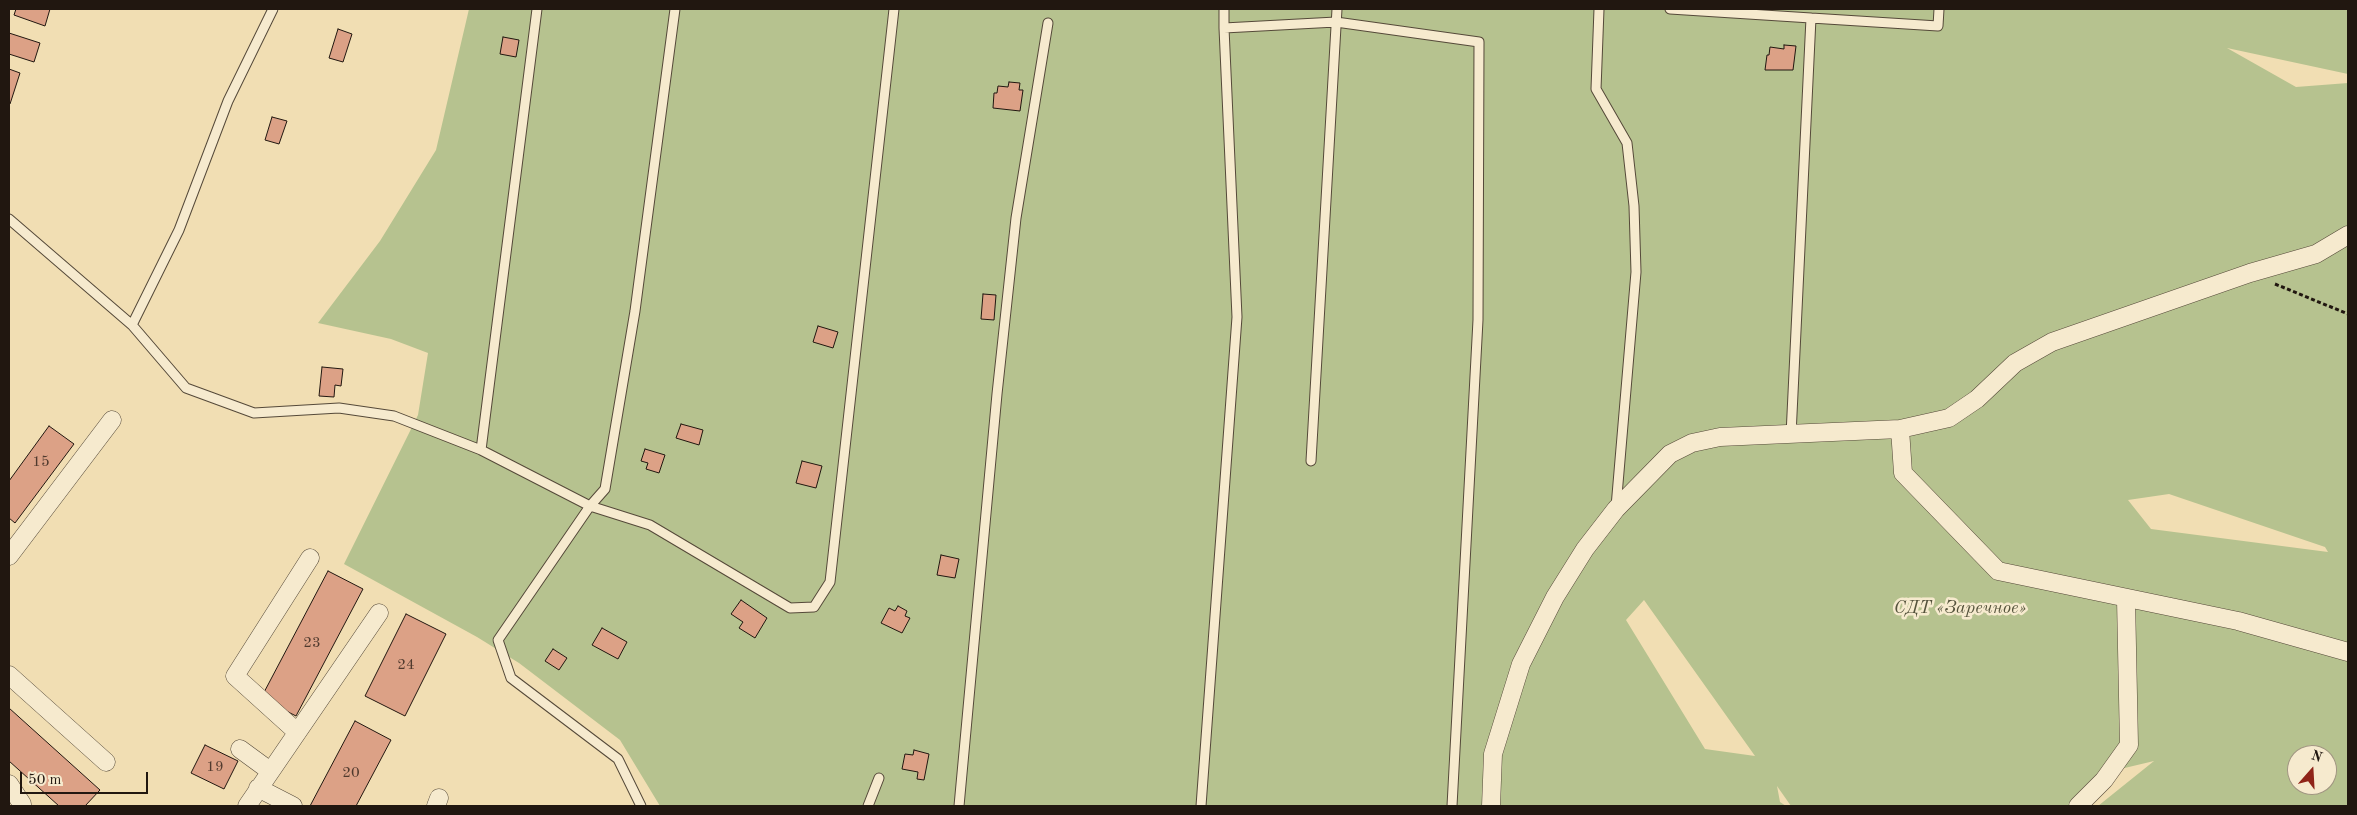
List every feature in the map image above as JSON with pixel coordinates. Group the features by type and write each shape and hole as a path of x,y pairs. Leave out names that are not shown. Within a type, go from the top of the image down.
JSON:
{"street":[{"path":"1491,806 1493,754 1521,664 1555,597 1585,549 1616,509 1670,454 1692,443 1720,437 1900,429 1949,418 1977,399 2015,363 2052,342 2250,273 2316,254 2348,234"},
{"path":"9,556 112,420"},
{"path":"1900,429 1903,474 1998,571 2238,621 2348,652"},
{"path":"297,732 235,676 310,558"},
{"path":"2078,806 2104,780 2129,745 2126,599"},
{"path":"247,806 379,613"},
{"path":"9,675 106,762"},
{"path":"240,749 270,771"},
{"path":"9,784 22,806"},
{"path":"258,788 293,806"}],"lane":[{"path":"132,325 179,230 228,101 273,9"},
{"path":"481,450 537,9"},
{"path":"641,806 618,759 511,678 498,640 590,506 605,489 635,311 675,9"},
{"path":"9,219 132,325 186,388 254,413 339,408 394,416 481,450 590,506 650,525 790,608 814,607 830,582 894,9"},
{"path":"1201,806 1237,317 1224,9"},
{"path":"1311,460 1337,9"},
{"path":"1599,9 1596,89 1627,143 1634,216 1636,272 1616,509"},
{"path":"1670,9 1768,11 1811,18 1938,26 1939,9"},
{"path":"1790,435 1811,18"},
{"path":"1224,28 1336,22 1479,42 1478,320 1452,806"},
{"path":"959,806 996,404 1015,227 1048,23"},
{"path":"868,806 879,778"}],"path":[{"path":"2250,273 2348,314"}],"green space":[{"name":"СДТ «Заречное»","path":"469,9 2348,9 2348,74 2227,48 2296,87 2348,83 2348,806 2098,806 2154,761 2112,771 2078,806 1791,806 1777,786 1780,802 1786,806 660,806 620,740 519,663 477,637 344,564 418,415 428,353 391,339 318,323 380,241 436,150","holes":["2169,494 2325,547 2328,552 2151,529 2128,500","1644,600 1755,756 1705,749 1626,620"]}],"building":[{"path":"16,9 50,9 45,26 14,15"},
{"path":"338,29 352,34 343,62 329,58"},
{"path":"9,33 40,43 34,62 9,54"},
{"path":"503,37 519,40 516,57 500,54"},
{"path":"1784,45 1796,46 1793,70 1765,70 1770,47 1784,49"},
{"path":"9,69 20,73 10,104 9,103"},
{"path":"1009,82 1020,83 1019,90 1023,90 1020,111 993,108 994,93 997,93 998,86 1008,87"},
{"path":"272,117 287,121 279,144 265,140"},
{"path":"983,294 996,295 994,320 981,319"},
{"path":"818,326 838,332 833,348 813,342"},
{"path":"322,367 343,369 341,386 335,385 334,397 319,396"},
{"path":"681,424 703,430 699,445 676,438"},
{"path":"49,426 74,444 15,523 9,518 9,481"},
{"path":"645,449 665,455 659,473 646,469 648,463 641,461"},
{"path":"802,461 822,466 816,488 796,483"},
{"path":"941,555 959,559 955,578 937,575"},
{"path":"328,571 363,589 296,716 261,698"},
{"path":"741,600 767,618 755,638 739,628 743,622 731,614"},
{"path":"898,606 907,611 905,616 910,618 902,633 881,623 889,608 895,611"},
{"path":"406,614 446,634 405,716 365,696"},
{"path":"602,628 627,642 618,659 592,645"},
{"path":"553,649 567,658 559,670 545,661"},
{"path":"9,708 100,790 85,806 59,806 9,761"},
{"path":"355,721 391,740 356,806 310,806"},
{"path":"205,745 238,761 224,789 191,773"},
{"path":"914,750 929,754 924,780 917,779 918,772 902,769 905,754 913,755"}]}
